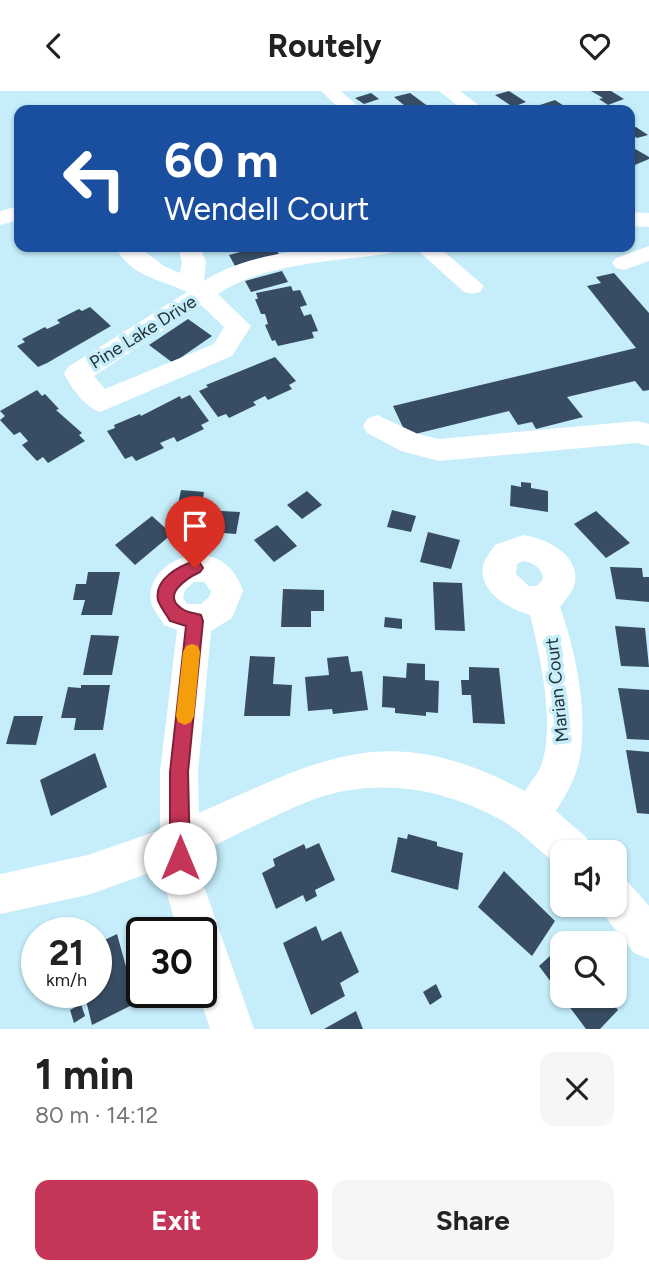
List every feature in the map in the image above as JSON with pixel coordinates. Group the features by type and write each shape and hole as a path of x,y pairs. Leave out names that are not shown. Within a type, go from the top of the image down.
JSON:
{"street":[{"path":"330,91 346,105"},
{"path":"448,91 468,105"},
{"path":"132,252 155,271 197,288 191,252"},
{"name":"Pine Lake Drive","path":"197,288 238,326 223,350 100,402 77,374 197,288 261,266 352,252"},
{"path":"431,252 472,286"},
{"path":"624,263 649,253"},
{"path":"377,426 411,443 439,450 636,432 649,435"},
{"name":"Marian Court","path":"530,816 560,768 564,750 564,723 550,622 541,600"},
{"path":"194,917 180,875 179,772 195,621"},
{"path":"0,894 47,885 136,859 319,779 356,770 411,769 456,779 507,800 562,840"},
{"path":"627,912 649,938"},
{"path":"217,985 232,1029"}],"building":[{"path":"509,91 526,102 510,105 495,95"},
{"path":"591,91 611,91 624,99 608,105 599,99 603,98"},
{"path":"371,93 379,99 364,104 355,98"},
{"path":"410,93 426,105 404,105 394,97"},
{"path":"555,100 562,105 540,105"},
{"path":"636,127 648,135 637,138"},
{"path":"635,149 649,157 635,165"},
{"path":"240,252 279,254 235,266 229,255"},
{"path":"282,271 288,282 251,292 245,281"},
{"path":"614,273 649,313 649,390 643,391 635,381 567,397 583,417 536,429 532,422 518,425 509,411 407,436 393,406 636,348 587,286 601,283 596,277"},
{"path":"291,286 293,291 300,290 307,305 300,307 304,316 311,314 318,331 312,332 314,338 278,346 275,340 272,341 265,325 268,324 255,299 258,299 256,293"},
{"path":"90,307 111,326 47,363 38,367 17,346 25,342 22,339 45,327 47,329 60,323 57,320 79,309 82,311"},
{"path":"188,319 212,336 173,363 149,345"},
{"path":"275,357 296,381 289,385 292,389 268,400 265,396 253,402 256,405 229,418 226,414 218,417 199,391 208,387 206,385"},
{"path":"37,390 42,396 45,394 59,409 56,410 82,433 79,435 85,441 48,463 43,457 37,461 22,445 28,441 20,432 14,435 0,420 5,416 0,411"},
{"path":"190,395 209,421 201,425 204,429 177,442 174,437 160,443 164,448 136,461 132,456 125,459 107,431 115,428 114,425 140,414 141,416 180,396 181,399"},
{"path":"521,482 531,483 531,488 548,491 548,512 510,506 511,485 521,487"},
{"path":"181,490 204,492 201,511 177,509"},
{"path":"307,491 322,505 302,519 287,505"},
{"path":"203,510 240,512 236,534 198,531"},
{"path":"392,510 416,516 411,532 387,527"},
{"path":"596,511 630,543 606,558 574,524"},
{"path":"152,516 172,534 135,565 115,545"},
{"path":"277,525 297,546 274,562 254,540"},
{"path":"428,532 460,540 451,569 420,562"},
{"path":"610,567 642,568 643,577 649,577 649,602 616,599"},
{"path":"88,572 120,572 112,615 81,615 85,600 73,600 76,584 86,584"},
{"path":"433,582 462,583 465,631 435,630"},
{"path":"283,589 324,590 324,611 311,611 311,627 281,627"},
{"path":"385,617 402,619 402,629 384,627"},
{"path":"615,626 645,628 649,667 621,666"},
{"path":"91,635 119,636 112,675 83,675"},
{"path":"250,656 275,657 273,684 292,685 290,716 244,716"},
{"path":"348,656 351,672 362,671 368,710 333,714 332,709 308,711 305,677 329,675 327,658"},
{"path":"407,663 425,664 425,680 439,681 438,713 426,712 426,716 395,713 395,708 382,707 383,676 406,678"},
{"path":"469,667 499,668 505,724 473,723 471,695 462,695 461,680 469,680"},
{"path":"81,685 110,685 103,730 74,730 76,718 61,718 68,687 81,688"},
{"path":"618,688 649,690 649,740 627,739"},
{"path":"14,716 43,716 36,745 6,744"},
{"path":"626,750 649,752 649,814 637,813"},
{"path":"95,753 107,787 51,816 40,780"},
{"path":"408,834 463,853 458,890 391,872 398,837 407,839"},
{"path":"319,843 335,880 315,890 317,896 306,902 303,895 276,909 262,873 275,866 273,859 304,844 306,849"},
{"path":"504,871 555,921 532,956 478,907"},
{"path":"316,926 322,941 341,931 359,972 340,983 345,996 311,1015 283,943"},
{"path":"117,934 126,967 126,1008 92,1025 88,1008 112,1008 112,936"},
{"path":"550,956 550,981 539,966"},
{"path":"436,984 442,997 430,1005 423,992"},
{"path":"82,1008 85,1016 74,1023 70,1010"},
{"path":"570,1008 618,1010 600,1029 586,1029"},
{"path":"356,1011 363,1029 324,1029"}],"slow traffic":[{"path":"185,716 192,652"}],"route":[{"path":"180,858 179,772 195,621 176,615 170,609 167,592 170,583 177,576 185,570 195,568"}]}
